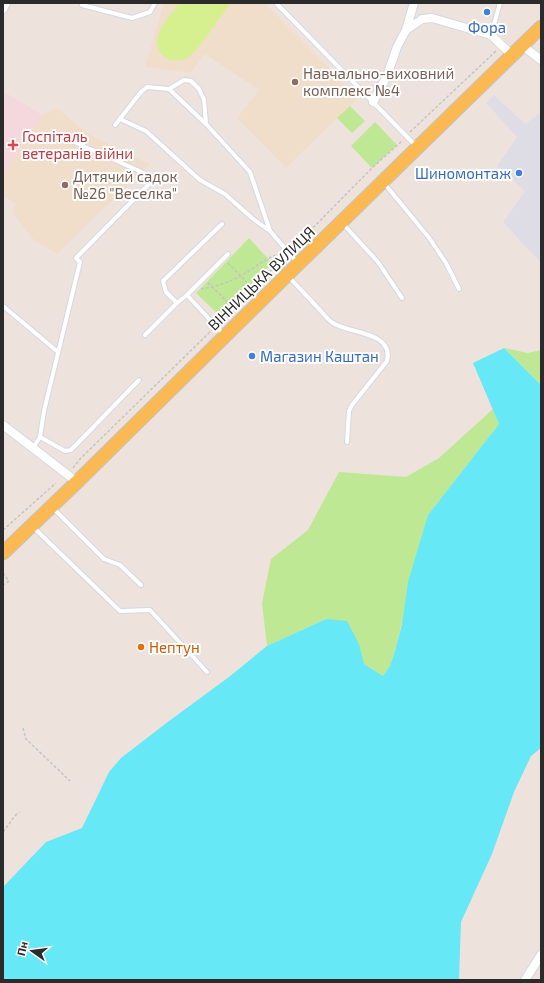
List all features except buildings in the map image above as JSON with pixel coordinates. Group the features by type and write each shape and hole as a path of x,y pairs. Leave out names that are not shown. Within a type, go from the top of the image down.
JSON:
{"main road":[{"name":"ВІННИЦЬКА ВУЛИЦЯ","path":"3,553 77,482 221,331 287,275 417,147 523,46 541,26"},
{"path":"523,46 541,40"}],"street":[{"path":"3,9 6,3"},
{"path":"373,102 387,76 397,47 406,30 414,3"},
{"path":"406,30 422,19 432,18 491,35 512,55"},
{"path":"523,46 541,60"},
{"path":"3,425 77,482"},
{"path":"525,980 541,955"}],"lane":[{"path":"82,4 132,18 150,12 155,3"},
{"path":"276,3 417,147"},
{"path":"491,35 500,3"},
{"path":"115,125 141,92 147,87 169,89 184,80 192,81 199,88 204,100 206,124"},
{"path":"169,89 206,124 250,172 270,231"},
{"path":"120,119 146,131 200,180 225,194 252,218 270,231 298,263"},
{"path":"33,448 40,438 44,411 80,262 76,258 155,178 70,140"},
{"path":"382,181 430,239 446,262 459,289"},
{"path":"342,222 378,262 402,298"},
{"path":"177,303 166,292 163,281 222,224"},
{"path":"145,335 228,254"},
{"path":"287,275 333,323 366,334 382,342 388,352 387,361 352,405 349,411 347,442"},
{"path":"189,293 221,331"},
{"path":"3,306 58,352"},
{"path":"40,438 65,451 71,450 139,380"},
{"path":"52,507 104,559 120,565 142,585"},
{"path":"32,526 120,611 150,610 207,672"}],"path":[{"path":"73,468 80,458 221,331 234,308 372,168 502,46"},
{"path":"189,293 212,287 241,276 275,254 289,253"},
{"path":"224,258 253,289"},
{"path":"204,279 234,308"},
{"path":"3,530 56,483"},
{"path":"3,573 9,581 3,586"},
{"path":"23,728 26,739 70,781"},
{"path":"3,832 14,816 19,812"},
{"path":"3,847 3,853"}],"shaded area":[{"name":"Навчально-виховний комплекс №4","path":"164,3 265,3 358,98 286,168 237,118 259,90 205,54 190,73 145,67"},
{"name":"Госпіталь ветеранів війни","path":"6,93 42,115 3,174 3,96"},
{"path":"494,95 525,124 541,112 541,263 503,222 525,191 497,166 517,137 486,103"},
{"name":"Дитячий садок №26 \"Веселка\"","path":"57,108 90,135 150,164 57,254 34,240 12,213 16,204 3,196 3,174 42,115"}],"green space":[{"path":"179,3 231,3 191,55 185,59 174,60 166,58 160,52 157,45 160,30"},
{"path":"350,106 365,121 352,133 337,118"},
{"path":"375,122 397,145 372,168 351,146"},
{"path":"249,238 272,263 220,316 196,293"},
{"path":"504,348 528,353 541,350 541,385"},
{"path":"493,409 499,424 428,515 395,651 390,667 383,676 364,664 326,619 267,646 262,603 271,559 308,530 339,472 406,477 439,458"}],"water":[{"path":"504,348 541,385 541,748 531,756 514,792 492,854 461,922 459,980 3,980 3,887 46,842 82,828 109,772 121,758 229,677 267,646 326,619 347,621 359,644 364,664 383,676 390,666 395,651 402,624 408,582 428,515 499,424 473,363"}],"place":[{"name":"Фора","path":"487,12"},
{"name":"Навчально-виховний комплекс №4","path":"295,82"},
{"name":"Госпіталь ветеранів війни","path":"13,145"},
{"name":"Шиномонтаж","path":"519,173"},
{"name":"Дитячий садок №26 \"Веселка\"","path":"65,185"},
{"name":"Магазин Каштан","path":"252,356"},
{"name":"Нептун","path":"141,647"}]}
